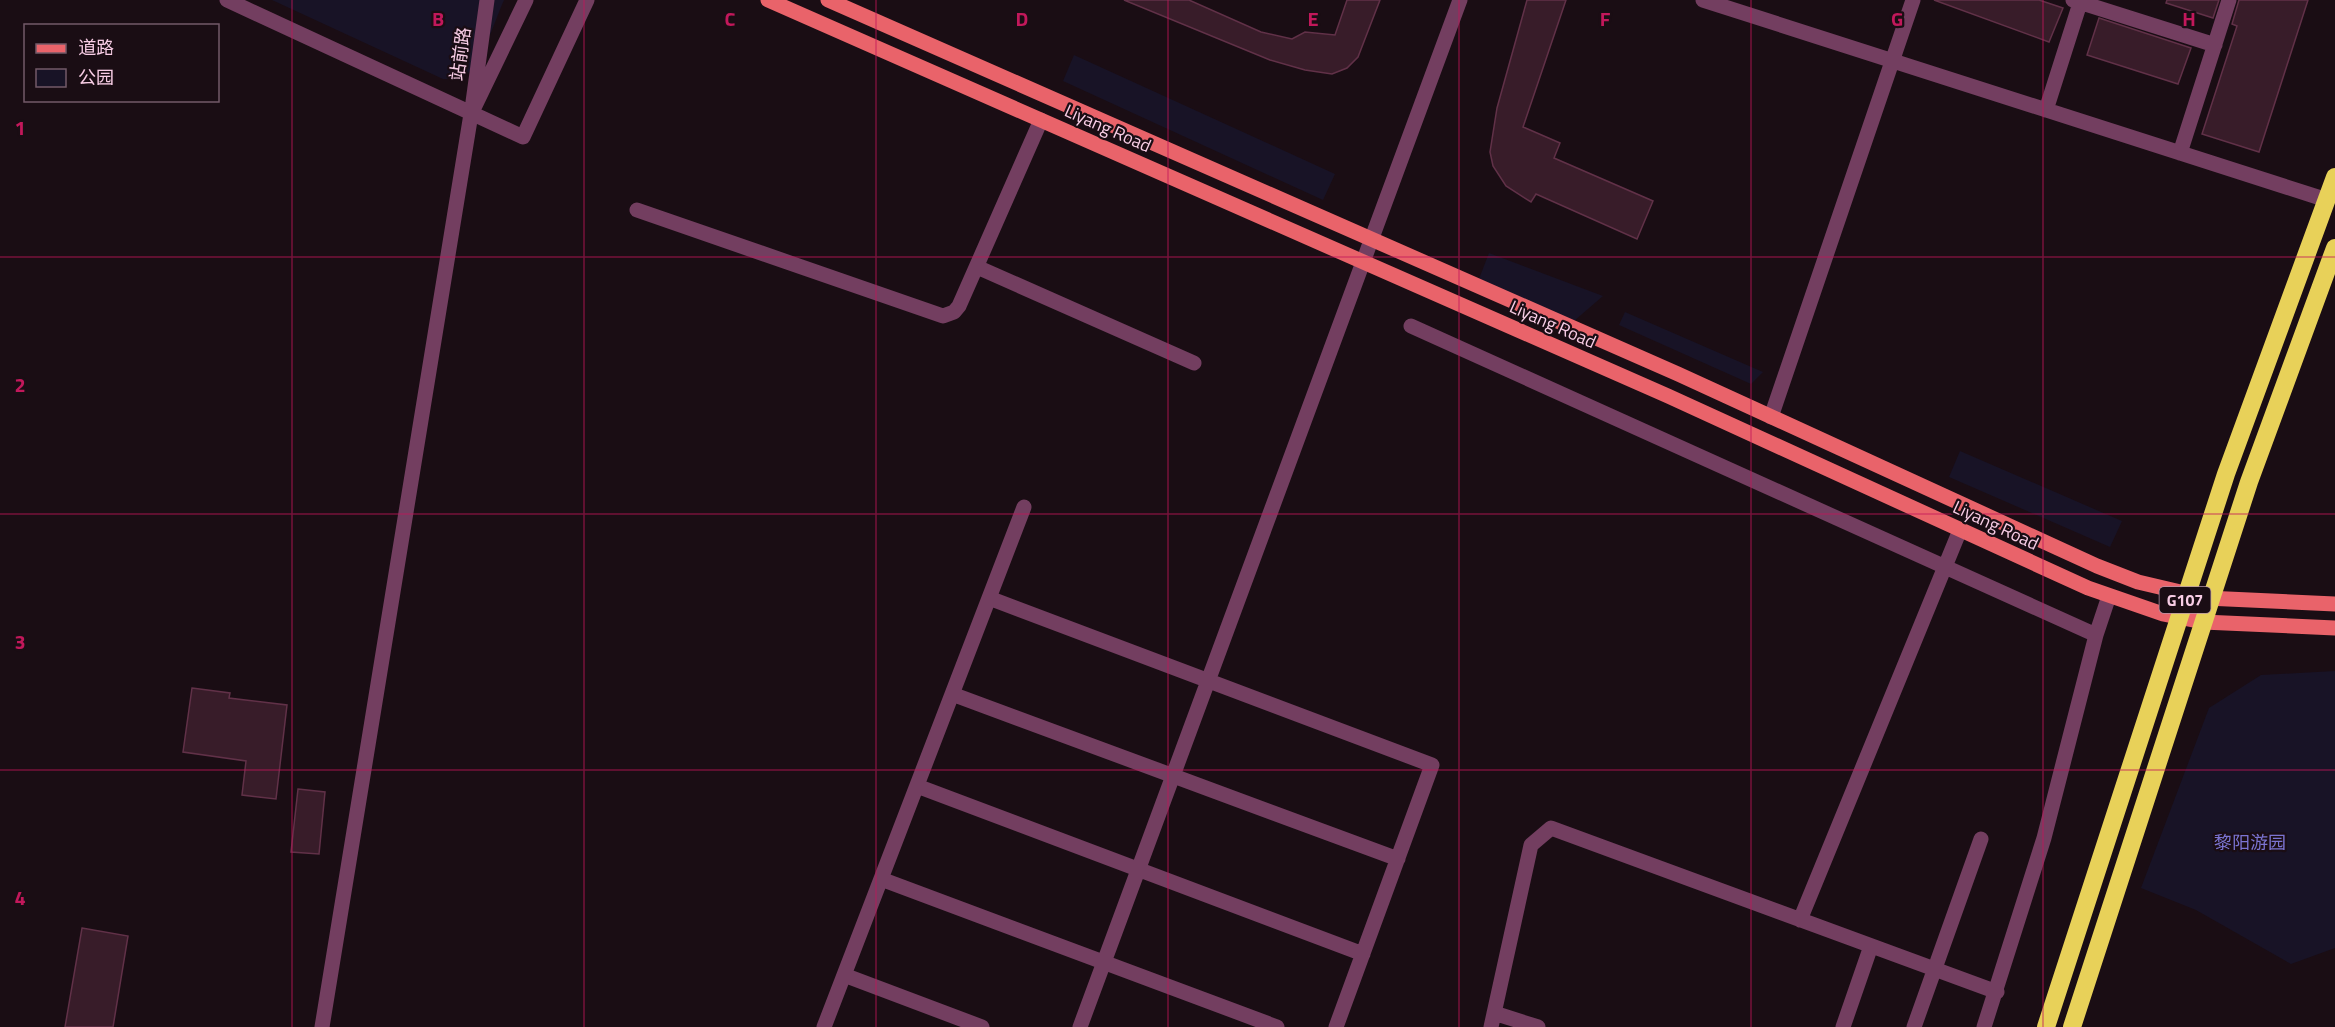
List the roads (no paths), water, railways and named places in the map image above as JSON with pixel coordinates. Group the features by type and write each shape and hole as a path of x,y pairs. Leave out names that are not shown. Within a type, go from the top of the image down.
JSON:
{"highway":[{"name":"G107","path":"2046,1027 2226,474 2335,177"},
{"name":"G107","path":"2072,1027 2249,482 2335,248"}],"main road":[{"name":"Liyang Road","path":"768,0 1668,396 2109,596 2179,618 2204,622 2335,628"},
{"name":"Liyang Road","path":"828,0 1772,417 2097,566 2138,582 2211,599 2335,604"}],"street":[{"path":"227,0 523,137 587,0"},
{"name":"站前路","path":"322,1027 471,114 487,0"},
{"path":"471,114 526,0"},
{"path":"1080,1027 1460,0"},
{"path":"1706,0 2327,200"},
{"path":"1772,417 1913,0"},
{"path":"2180,153 2229,0"},
{"path":"2046,110 2078,1 2214,45"},
{"path":"637,210 944,316 954,312 959,306 1041,120"},
{"path":"977,267 1194,363"},
{"path":"1411,326 2096,635"},
{"path":"824,1027 1024,507"},
{"path":"1800,920 1960,530"},
{"path":"1984,1027 1997,992 2044,838 2096,635 2109,596"},
{"path":"989,597 1432,765 1336,1027"},
{"path":"952,694 1398,859"},
{"path":"916,786 1363,954"},
{"path":"1538,1027 1493,1020 1531,844 1551,828 1997,992"},
{"path":"1914,1027 1981,839"},
{"path":"881,879 1276,1027"},
{"path":"1843,1027 1871,946"},
{"path":"844,975 982,1027"}],"park label":[{"name":"黎阳游园","path":"2250,842"}]}
